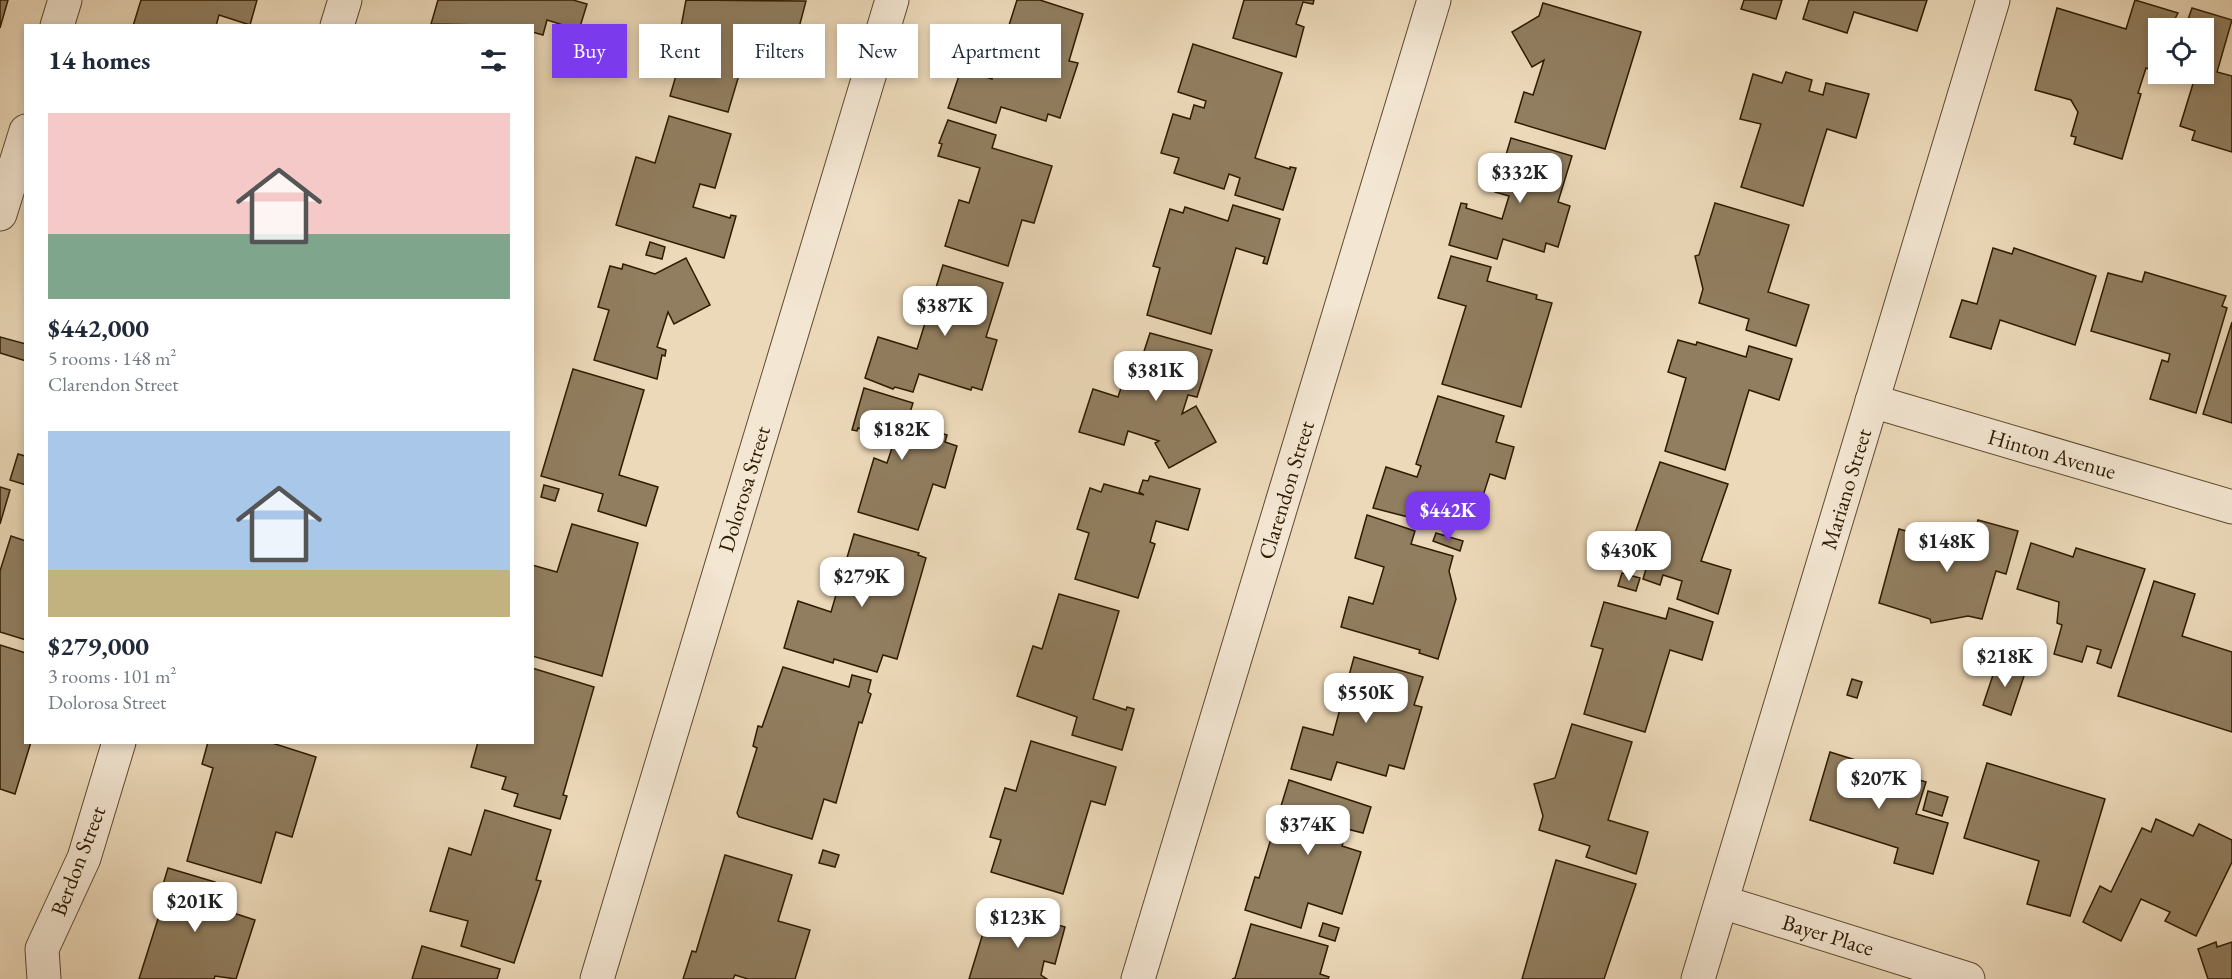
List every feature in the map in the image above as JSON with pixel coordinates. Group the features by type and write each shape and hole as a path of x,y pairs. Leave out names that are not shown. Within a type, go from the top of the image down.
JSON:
{"street":[{"path":"58,24 65,0"},
{"path":"338,24 345,0"},
{"name":"Dolorosa Street","path":"597,979 892,0"},
{"name":"Clarendon Street","path":"1138,979 1434,0"},
{"name":"Mariano Street","path":"1698,979 1993,0"},
{"path":"0,214 24,136"},
{"name":"Hinton Avenue","path":"1872,401 2232,507"},
{"name":"Berdon Street","path":"44,979 42,949 84,858 118,744"},
{"name":"Bayer Place","path":"1722,902 1968,979"}],"building":[{"path":"0,0 8,0 0,28"},
{"path":"141,0 257,0 250,24 219,15 217,24 134,24"},
{"path":"438,0 573,0 587,4 581,24 560,24 547,20 543,35 534,33 534,24 431,24"},
{"path":"686,0 806,1 800,24 733,24 733,78 738,78 728,112 670,96 675,78 721,78 721,24 682,24"},
{"path":"1017,0 1040,0 1083,14 1069,61 1078,63 1060,118 1048,114 1046,121 1001,107 996,123 948,108 958,78 1061,78 1061,24 1009,24"},
{"path":"1244,0 1314,0 1313,4 1303,2 1296,24 1304,27 1296,57 1233,38"},
{"path":"1744,0 1782,0 1776,19 1741,9"},
{"path":"1809,0 1927,0 1917,31 1854,12 1847,33 1803,19"},
{"path":"2135,0 2178,13 2175,18 2148,18 2148,69 2146,68 2138,93 2141,94 2122,159 2074,144 2076,137 2071,136 2078,112 2071,100 2035,90 2057,8 2126,29"},
{"path":"1543,3 1641,32 1605,149 1515,122 1524,92 1533,95 1544,60 1532,67 1512,32 1539,16"},
{"path":"2192,8 2232,20 2217,72 2232,76 2232,152 2192,140 2195,131 2180,126 2193,84 2214,84 2214,18 2188,18"},
{"path":"1193,44 1282,73 1255,158 1290,169 1290,167 1296,168 1283,210 1235,195 1240,178 1229,174 1224,189 1174,173 1179,158 1161,153 1173,114 1190,119 1194,105 1204,108 1206,101 1178,92"},
{"path":"1786,72 1812,80 1809,91 1823,95 1826,83 1869,94 1856,138 1827,129 1803,206 1741,187 1761,124 1740,119 1753,74 1782,83"},
{"path":"669,116 731,134 715,188 700,184 693,207 730,218 731,215 736,216 724,258 616,225 636,157 655,163"},
{"path":"948,120 996,135 992,148 1052,166 1034,223 1022,220 1008,266 945,246 959,200 969,203 980,168 938,156 942,144 939,143"},
{"path":"1511,138 1572,156 1558,202 1570,206 1558,247 1546,243 1544,252 1503,239 1497,259 1449,245 1461,203 1467,204 1466,208 1502,219 1509,196 1495,192"},
{"path":"1715,203 1789,225 1768,292 1809,305 1796,346 1746,330 1749,319 1699,303 1703,289 1695,256 1699,255"},
{"path":"1233,205 1280,219 1267,264 1263,263 1265,257 1236,248 1211,334 1147,315 1160,268 1153,266 1170,209 1183,213 1185,207 1228,221"},
{"path":"650,242 665,247 662,259 646,255"},
{"path":"1993,248 2012,254 2014,248 2096,276 2075,345 2000,320 1991,349 1950,337 1962,300 1977,304"},
{"path":"1451,256 1491,267 1487,281 1537,295 1536,299 1552,303 1521,407 1442,384 1466,306 1438,298"},
{"path":"686,258 710,305 674,324 668,312 657,347 666,350 665,356 662,355 657,379 594,360 609,310 598,307 610,266 622,269 623,264 655,274"},
{"path":"943,265 1003,283 986,337 997,340 982,390 972,387 971,390 919,374 913,392 895,387 893,389 865,378 878,337 917,349"},
{"path":"2145,272 2226,296 2222,306 2227,308 2196,413 2150,399 2162,360 2168,362 2170,354 2091,331 2108,273 2142,282"},
{"path":"2232,322 2232,423 2203,414"},
{"path":"1150,333 1212,350 1197,397 1188,395 1182,414 1196,406 1216,442 1169,468 1155,443 1159,441 1128,431 1124,445 1079,432 1093,389 1118,397 1124,379 1134,382"},
{"path":"0,337 24,343 24,360 0,353"},
{"path":"1678,340 1696,345 1697,342 1746,357 1749,346 1792,359 1779,400 1749,390 1725,470 1665,451 1686,378 1668,372"},
{"path":"573,369 644,390 619,475 658,487 646,526 598,511 603,494 541,476"},
{"path":"864,388 913,403 907,422 947,435 945,442 957,446 945,488 933,484 918,530 858,512 874,458 887,463 895,439 858,428 857,431 852,430"},
{"path":"1438,396 1504,416 1496,442 1514,447 1505,479 1490,474 1479,508 1471,505 1468,515 1422,501 1416,519 1373,508 1386,467 1417,477 1421,466 1416,464"},
{"path":"18,454 24,456 24,484 10,480"},
{"path":"1660,462 1728,484 1701,561 1731,570 1718,614 1677,599 1682,581 1663,575 1660,585 1643,579 1646,569 1635,566 1638,556 1628,553"},
{"path":"1150,476 1200,489 1188,530 1156,521 1150,542 1155,544 1138,598 1075,579 1089,533 1077,529 1090,488 1101,492 1104,484 1144,495 1139,492 1143,480 1148,481"},
{"path":"544,485 559,489 555,501 541,497"},
{"path":"0,487 10,490 0,524"},
{"path":"1367,515 1415,531 1411,544 1453,556 1449,571 1456,599 1438,659 1419,653 1420,650 1341,627 1349,597 1373,604 1384,567 1355,558"},
{"path":"1978,520 2018,531 2006,574 1996,571 1982,619 1968,616 1931,623 1930,619 1879,603 1899,529 1969,549"},
{"path":"572,524 638,543 602,676 534,657 534,566 557,572"},
{"path":"1436,533 1463,541 1460,551 1433,541"},
{"path":"854,534 919,553 918,555 926,558 897,659 883,655 877,672 834,659 833,663 784,648 798,601 831,612"},
{"path":"11,536 24,540 24,639 0,632 0,571"},
{"path":"2031,543 2073,557 2076,548 2145,569 2111,668 2097,663 2101,650 2087,646 2082,662 2054,654 2062,625 2057,623 2059,602 2017,589"},
{"path":"1622,573 1640,578 1636,591 1618,586"},
{"path":"2154,581 2195,594 2182,636 2232,652 2232,732 2118,696"},
{"path":"1059,594 1119,611 1093,699 1126,710 1127,707 1134,709 1122,750 1072,735 1077,717 1017,696 1033,646 1042,649"},
{"path":"1604,602 1666,619 1669,608 1713,622 1702,660 1670,650 1645,732 1584,714 1603,649 1591,646"},
{"path":"0,645 24,652 24,744 30,744 15,794 0,789"},
{"path":"1354,657 1423,677 1414,705 1422,707 1404,769 1389,765 1386,776 1337,762 1331,780 1291,769 1303,727 1333,735"},
{"path":"1998,660 2026,670 2011,715 1983,705"},
{"path":"783,667 849,687 852,675 871,680 868,692 871,694 862,723 859,722 836,803 824,799 812,839 739,817 737,813 757,748 753,746 758,726 762,727"},
{"path":"534,669 594,687 563,795 567,796 560,819 514,806 518,794 502,789 506,777 471,767 477,744 534,744"},
{"path":"1852,679 1862,682 1857,698 1847,695"},
{"path":"1572,724 1632,742 1608,820 1648,832 1636,874 1586,857 1590,846 1539,830 1543,816 1534,784 1555,778"},
{"path":"1031,741 1116,767 1105,805 1091,801 1063,894 991,872 1001,840 990,837 1005,788 1016,791"},
{"path":"207,744 275,744 316,757 292,837 276,832 261,883 187,861 213,768 202,764"},
{"path":"1830,752 1926,782 1916,814 1948,823 1933,874 1894,863 1898,848 1810,820"},
{"path":"1987,763 2105,799 2070,916 2027,904 2039,861 1964,838"},
{"path":"1289,780 1371,807 1363,833 1347,829 1342,846 1361,852 1342,914 1308,903 1301,928 1245,910 1255,877 1259,878"},
{"path":"1928,791 1948,797 1942,816 1923,810"},
{"path":"485,810 551,830 536,880 541,881 514,963 461,946 468,921 430,911 449,848 471,855"},
{"path":"2156,819 2193,836 2199,824 2232,840 2232,862 2196,936 2165,921 2170,912 2141,899 2121,941 2083,922 2100,886 2111,892 2142,828 2151,832"},
{"path":"823,850 839,855 835,867 819,863"},
{"path":"725,855 792,875 778,921 810,930 795,979 748,979 735,975 733,979 683,979 692,951 696,952"},
{"path":"1556,860 1636,884 1604,979 1522,979"},
{"path":"168,868 215,882 210,899 219,902 218,908 255,920 236,979 215,976 214,979 139,979 163,903 158,901"},
{"path":"1007,910 1065,927 1055,964 1044,961 1041,975 1047,979 969,979 984,930 1000,935"},
{"path":"1323,923 1339,928 1335,941 1319,936"},
{"path":"1251,924 1328,946 1320,974 1329,977 1328,979 1232,979 1235,978"},
{"path":"2216,942 2217,947 2232,942 2232,979 2208,979 2198,949"},
{"path":"422,946 500,969 497,979 412,979"}]}
